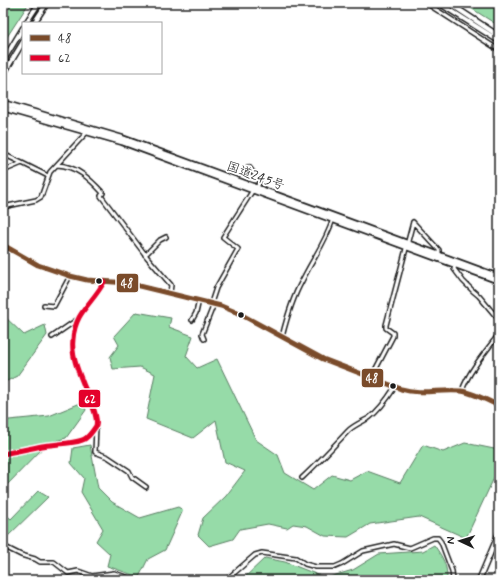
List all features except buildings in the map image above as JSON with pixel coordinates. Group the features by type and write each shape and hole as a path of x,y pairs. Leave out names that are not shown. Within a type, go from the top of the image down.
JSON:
{"highway":[{"name":"国道245号","path":"3,103 88,129 407,245 499,281"},
{"name":"国道245号","path":"3,108 88,129"},
{"name":"国道245号","path":"255,189 333,220 407,245 439,254 499,277"}],"main road":[{"path":"27,22 39,3"},
{"path":"35,22 47,3"},
{"path":"439,3 499,40"},
{"path":"449,3 499,36"},
{"path":"3,61 22,30"},
{"path":"3,75 22,44"},
{"path":"479,580 499,533"}],"street":[{"path":"426,3 499,50"},
{"path":"447,17 451,11"},
{"path":"3,207 36,200 41,197 48,176 88,129"},
{"path":"3,154 48,176"},
{"path":"3,171 22,164"},
{"path":"57,165 75,169 87,177 103,193 101,196 171,285 170,293"},
{"path":"204,340 202,334 216,288 238,249 223,237 255,189 259,180 249,167"},
{"path":"282,337 294,296 319,251 333,220"},
{"path":"371,378 393,336 393,333 386,328 386,326 412,222 439,250 439,254"},
{"path":"146,255 160,240 166,237"},
{"path":"3,245 38,265 70,276 87,280 127,283 199,300 238,313 323,359 371,378 413,392 462,392 471,394 499,406"},
{"path":"455,265 454,268 463,281 479,296 499,320"},
{"path":"44,306 54,306 70,276"},
{"path":"104,282 95,297 82,310 78,320 74,335 73,350 75,362 96,415 96,452 108,457 124,467 129,471 132,477 146,487"},
{"path":"192,320 196,313 199,300"},
{"path":"52,337 78,320"},
{"path":"462,392 479,361 499,334"},
{"path":"302,478 348,431 370,417 381,407 395,386"},
{"path":"3,454 86,439 96,426"},
{"path":"226,580 255,555 262,553 296,558 305,564 316,567 335,567 362,551 394,544 410,548 433,538 438,538 452,570 453,580"},
{"path":"3,546 40,562 54,562 68,573 78,571 92,576 114,573 134,580"}],"green space":[{"path":"3,3 29,3 3,43"},
{"path":"463,3 499,3 499,26"},
{"path":"136,312 171,318 169,327 193,336 186,356 197,368 217,359 256,440 278,455 285,473 313,490 332,475 350,480 367,471 400,483 423,445 443,452 465,443 499,450 499,467 466,538 419,517 370,524 348,537 325,536 307,526 293,524 287,528 268,524 240,529 233,539 209,546 198,535 203,518 226,496 245,471 225,462 216,420 193,438 146,419 155,374 140,367 113,369 110,357 119,345 114,336"},
{"path":"3,315 24,335 45,325 47,335 17,376 3,383"},
{"path":"83,402 86,410 66,438 48,443 3,489 3,422 9,420 49,416"},
{"path":"90,445 98,488 112,502 140,518 178,507 183,510 165,550 148,559 139,577 107,566 110,554 96,541 103,529 81,492 84,478 71,463 73,448"},
{"path":"38,491 48,497 6,538 3,536 3,512 11,519"},
{"path":"434,545 444,561 447,570 447,580 242,580 265,558 285,562 326,578 353,570 379,554 423,551"}],"transit line":[{"name":"48","path":"3,245 38,265 70,276 87,280 127,283 221,306 238,313 323,359 401,389 416,392 461,391 476,395 499,406"},
{"name":"62","path":"3,454 42,446 78,442 87,437 96,426 97,422 95,412 77,369 73,351 73,339 77,322 104,282"}]}
